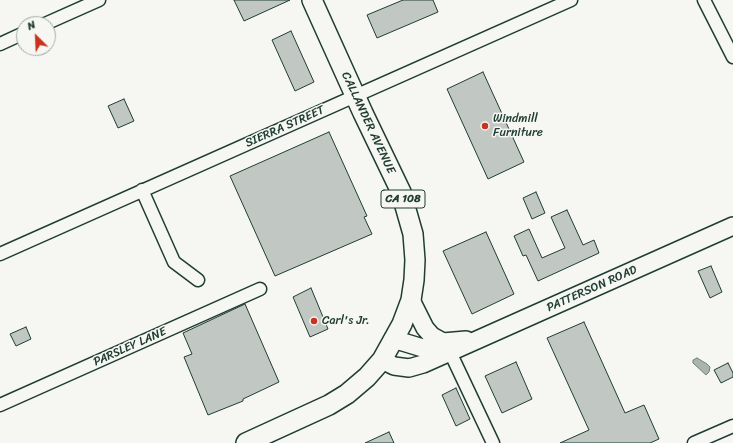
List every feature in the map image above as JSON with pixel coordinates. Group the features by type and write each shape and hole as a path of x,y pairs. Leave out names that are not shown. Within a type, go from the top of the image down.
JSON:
{"main road":[{"name":"CALLANDER AVENUE","path":"246,443 311,414 347,394 367,377 382,360 402,324 410,300 415,260 410,217 401,192 355,96 312,0"},
{"name":"PATTERSON ROAD","path":"382,360 394,366 409,368 423,364 733,226"},
{"path":"410,300 425,328 432,336 443,342 482,338"},
{"path":"393,340 426,349 450,352"}],"street":[{"path":"56,19 99,0"},
{"name":"SIERRA STREET","path":"0,254 571,0"},
{"path":"704,0 733,57"},
{"path":"0,44 16,37"},
{"path":"142,190 174,262 198,280"},
{"name":"PARSLEY LANE","path":"0,405 260,290"},
{"path":"450,352 493,443"},
{"path":"694,443 733,426"}],"shaded area":[{"path":"697,358 710,367 709,372 706,375 693,363 693,360"}],"building":[{"path":"234,0 290,0 244,21"},
{"path":"403,0 433,0 438,12 377,38 367,15"},
{"path":"291,31 314,82 295,91 272,40"},
{"path":"483,72 524,162 488,179 447,89"},
{"path":"124,99 134,121 118,128 108,106"},
{"path":"329,132 367,216 364,217 372,234 275,276 230,176"},
{"path":"536,192 545,213 532,219 523,198"},
{"path":"567,210 583,245 594,240 599,253 538,281 526,255 523,256 514,236 529,229 542,258 565,248 551,217"},
{"path":"486,232 514,294 472,314 443,251"},
{"path":"711,266 722,292 710,298 698,271"},
{"path":"311,288 328,329 310,337 293,297"},
{"path":"245,304 279,382 243,399 243,401 208,415 184,357 192,354 183,333"},
{"path":"584,322 625,413 644,405 659,439 650,443 560,443 589,430 547,338"},
{"path":"26,327 31,339 16,346 10,334"},
{"path":"516,362 532,399 502,413 485,376"},
{"path":"728,363 733,373 733,377 721,383 714,370"},
{"path":"456,388 470,419 456,426 442,395"},
{"path":"389,432 394,443 365,443"}],"place":[{"name":"Windmill Furniture","path":"485,126"},
{"name":"Carl's Jr.","path":"314,321"}]}
